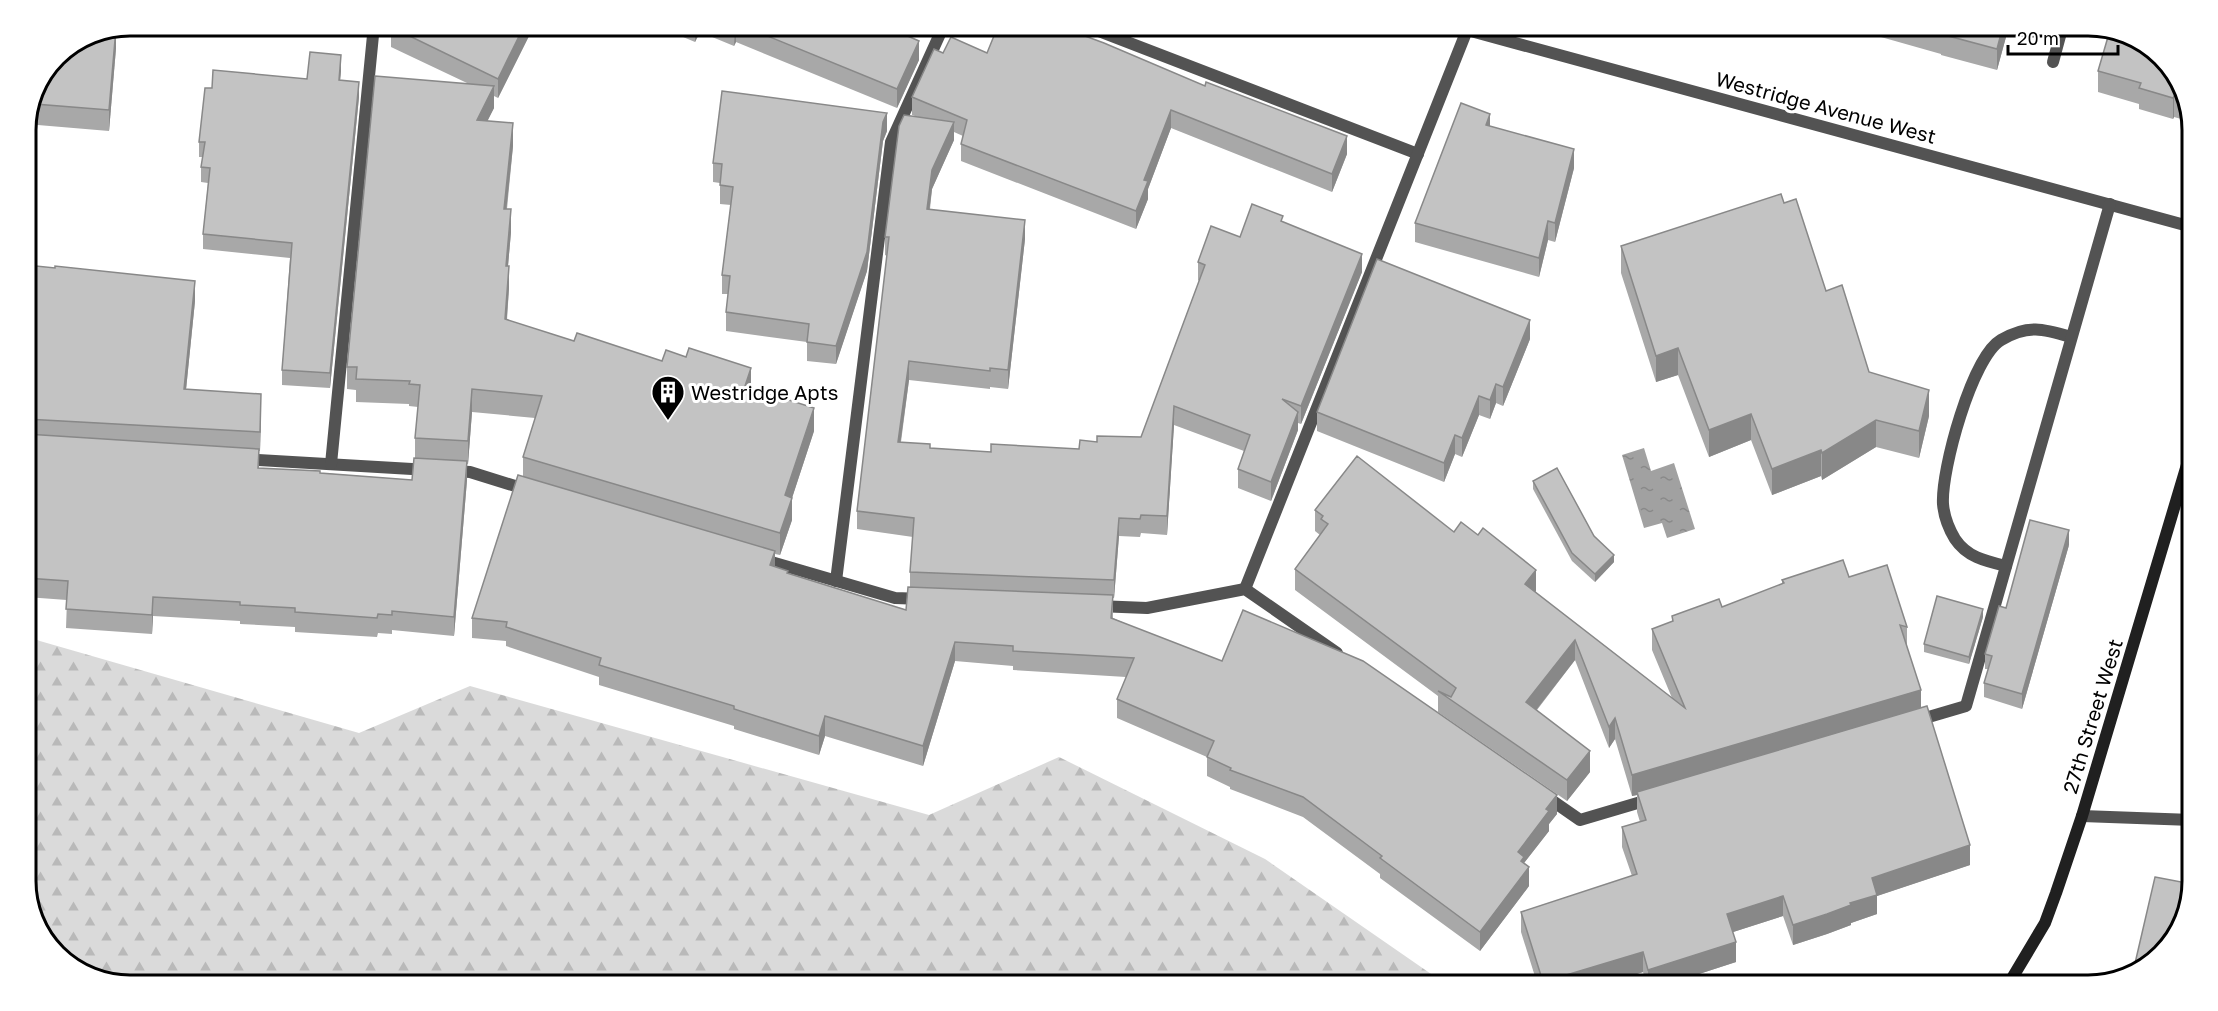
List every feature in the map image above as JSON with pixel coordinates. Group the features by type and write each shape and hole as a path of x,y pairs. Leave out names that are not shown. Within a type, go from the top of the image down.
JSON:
{"street":[{"path":"331,464 373,36"},
{"path":"836,581 891,142 939,36"},
{"path":"1109,36 1418,154"},
{"path":"1245,590 1465,36"},
{"name":"Westridge Avenue West","path":"1497,36 2182,224"},
{"path":"2053,62 2060,36"},
{"path":"1898,726 1966,706 2109,204"},
{"path":"2006,566 1978,559 1965,551 1948,525 1943,505 1945,475 1968,394 1978,369 1989,351 1999,341 2015,332 2043,328 2071,338"},
{"path":"226,458 470,472 538,493"},
{"name":"27th Street West","path":"2014,975 2045,923 2082,816 2182,481"},
{"path":"744,554 895,598 931,600"},
{"path":"1087,606 1147,608 1245,590 1343,657"},
{"path":"1531,786 1580,820 1659,797"},
{"path":"2082,816 2182,820"}],"green space":[{"path":"36,640 359,733 470,686 929,815 1059,757 1265,859 1433,975 130,975 112,973 94,968 73,956 55,938 43,917 38,899 36,887"}],"water":[{"path":"1644,448 1651,471 1674,463 1695,529 1667,538 1662,523 1644,528 1622,455"}],"building":[{"path":"410,36 519,36 498,79"},
{"path":"767,36 908,36 919,41 897,89"},
{"path":"994,36 1085,36 1205,86 1206,82 1347,136 1332,174 1171,110 1144,180 1148,181 1136,211 961,144 967,120 912,97 934,49 943,53 951,37 987,53"},
{"path":"1948,36 2000,36 1997,49"},
{"path":"115,38 109,110 40,104 55,73 68,59 100,41"},
{"path":"2108,38 2124,43 2145,55 2163,73 2176,96 2173,98 2139,88 2141,83 2098,71"},
{"path":"310,52 341,55 339,80 359,82 330,373 282,370 292,243 203,234 210,168 201,167 205,142 199,142 205,88 212,88 213,70 307,79"},
{"path":"375,76 494,86 477,120 513,123 504,209 511,209 506,266 509,266 505,319 574,341 577,333 662,361 666,350 686,357 689,348 751,368 745,386 814,408 785,495 792,498 780,533 523,457 542,396 472,389 468,441 415,438 420,385 409,384 410,381 356,379 357,367 347,367"},
{"path":"722,91 887,113 883,122 867,252 836,346 807,342 809,324 726,312 730,276 722,275 733,187 720,185 722,164 713,163"},
{"path":"1461,103 1490,114 1486,125 1574,149 1555,223 1548,221 1539,258 1415,223"},
{"path":"904,115 954,122 932,170 927,209 1025,220 1008,370 990,368 990,371 909,361 898,442 930,444 930,448 991,452 991,444 1079,449 1080,440 1097,442 1097,436 1141,437 1205,265 1198,262 1211,226 1240,237 1252,204 1283,216 1281,221 1362,254 1301,406 1282,399 1298,412 1271,482 1238,469 1250,435 1174,406 1167,516 1141,515 1140,519 1119,518 1114,580 910,572 914,518 857,511 889,237 885,237 899,126"},
{"path":"1781,194 1784,203 1796,199 1826,291 1842,285 1869,372 1929,390 1919,431 1876,420 1822,453 1821,450 1772,469 1751,414 1709,430 1678,348 1656,356 1621,246"},
{"path":"1377,259 1530,320 1503,387 1496,384 1490,400 1479,396 1462,438 1455,435 1444,463 1317,412"},
{"path":"36,266 55,268 55,266 195,281 184,389 261,394 260,432 36,420"},
{"path":"36,435 259,449 258,468 320,471 320,473 412,480 414,458 467,461 454,617 392,611 392,615 378,614 377,618 295,612 295,608 240,605 240,602 153,597 152,615 66,609 68,581 36,579"},
{"path":"1357,456 1454,532 1461,522 1478,535 1483,528 1536,570 1525,584 1685,708 1652,629 1673,621 1672,616 1719,599 1722,607 1784,583 1782,580 1843,560 1849,577 1887,565 1907,627 1900,625 1921,690 1632,775 1615,718 1609,727 1575,640 1526,702 1590,751 1567,780 1438,691 1451,697 1456,688 1295,569 1328,524 1315,510"},
{"path":"1557,468 1594,536 1614,555 1595,574 1572,553 1533,481"},
{"path":"518,475 775,551 770,565 788,571 787,573 906,610 908,587 1113,595 1111,618 1222,661 1243,610 1363,661 1557,795 1546,809 1549,811 1518,852 1524,857 1521,861 1529,867 1480,932 1380,858 1382,856 1303,797 1230,770 1231,768 1207,757 1214,741 1117,699 1134,658 1013,651 1013,646 955,642 923,746 825,716 819,736 734,709 734,706 599,665 601,658 506,627 507,622 472,618"},
{"path":"2030,520 2069,530 2022,694 1984,683 1992,656 1985,654 1999,606 2006,608"},
{"path":"1937,596 1983,609 1969,657 1924,644"},
{"path":"1927,706 1970,845 1872,878 1877,895 1793,925 1783,896 1727,914 1736,942 1648,970 1643,952 1566,975 1541,975 1521,912 1637,874 1622,827 1646,820 1637,792"},
{"path":"2155,877 2182,882 2175,917 2169,928 2150,952 2135,962"}],"place":[{"name":"Westridge Apts","path":"668,421"}]}
